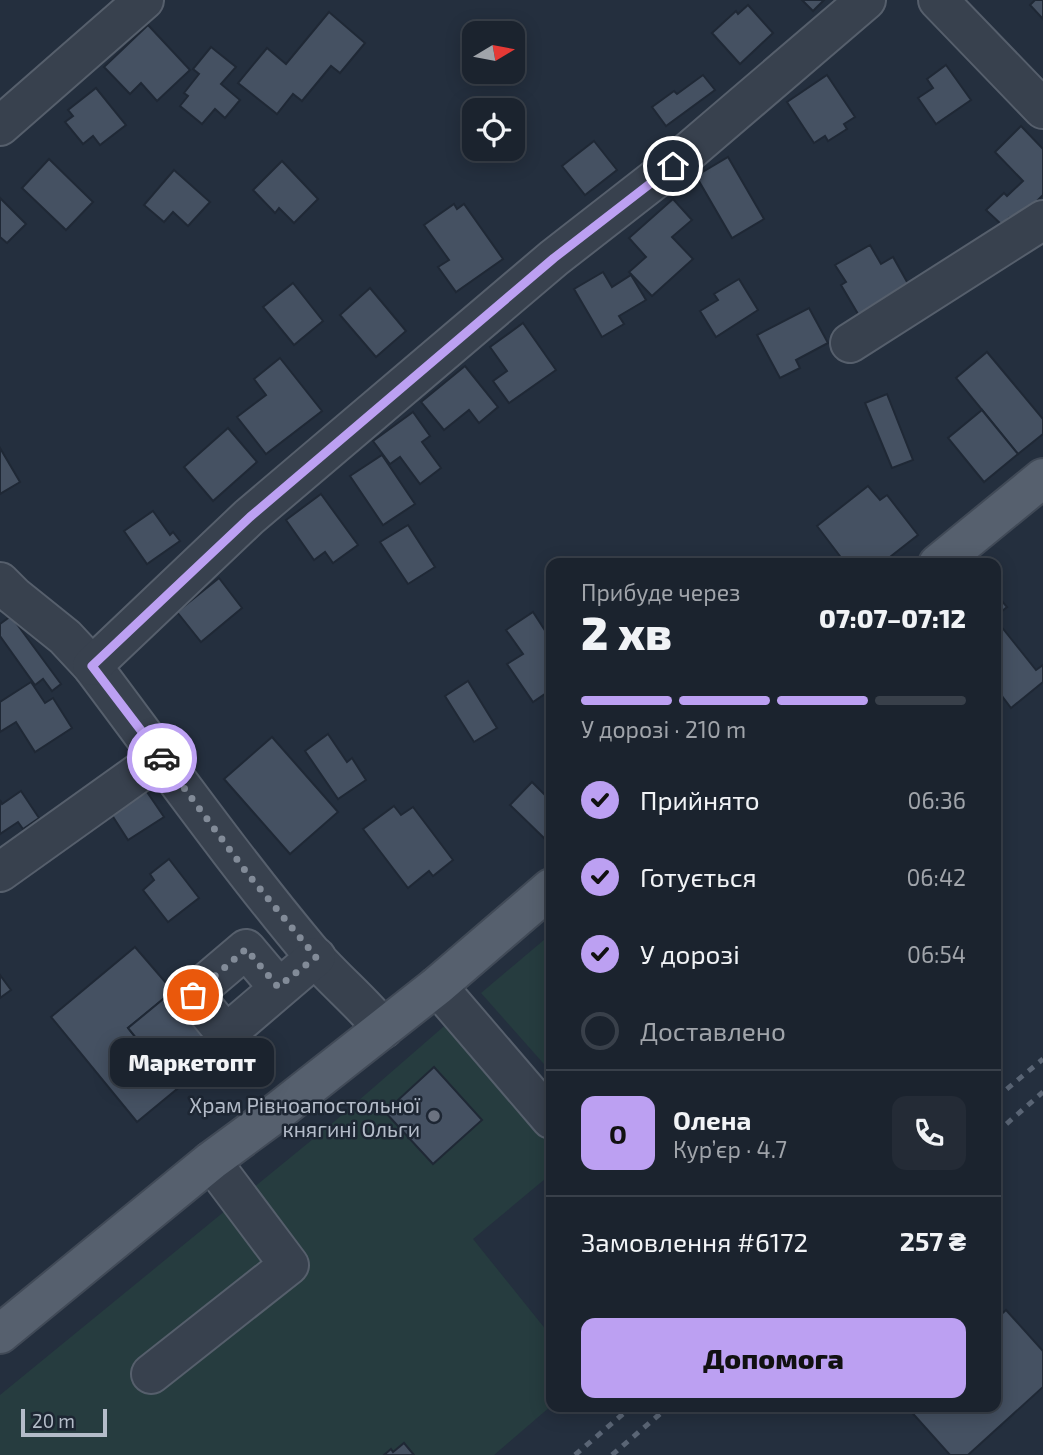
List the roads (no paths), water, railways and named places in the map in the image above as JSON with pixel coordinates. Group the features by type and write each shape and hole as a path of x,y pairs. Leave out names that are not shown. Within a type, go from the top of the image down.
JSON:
{"main road":[{"path":"945,558 1043,478"},
{"path":"0,1334 211,1161 383,1029 546,892"}],"street":[{"path":"0,126 144,0"},
{"path":"92,666 250,517 554,258 673,166 866,0"},
{"path":"938,0 1043,109"},
{"path":"850,342 1043,220"},
{"path":"5,595 65,637 92,666 247,873 316,957 362,1003 383,1029"},
{"path":"0,872 161,757"},
{"path":"278,987 316,957"},
{"path":"436,986 546,1113"},
{"path":"151,1374 289,1265 211,1161"}],"railway":[{"path":"1001,1094 1043,1059"},
{"path":"1001,1129 1043,1092"},
{"path":"575,1455 625,1412"},
{"path":"612,1455 662,1412"}],"place":[{"name":"Маркетопт","path":"193,995"},
{"name":"Храм Рівноапостольної княгині Ольги","path":"434,1116"}]}
